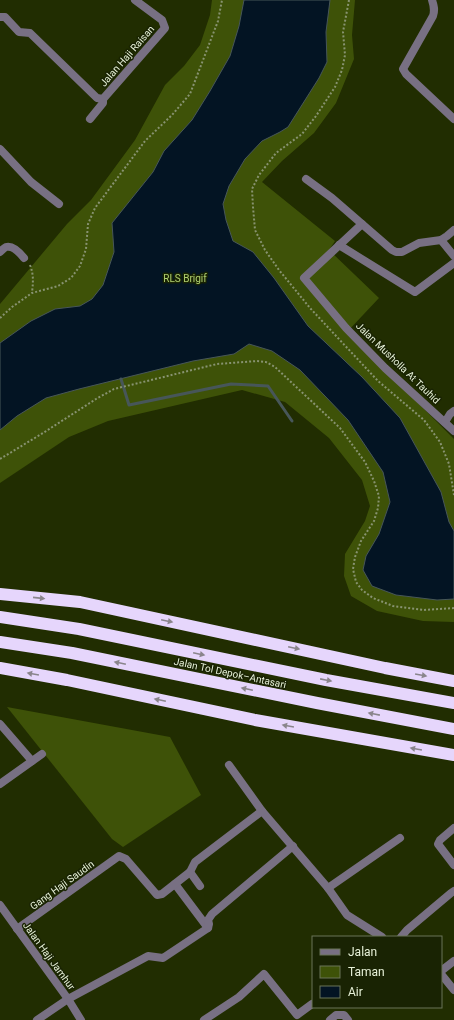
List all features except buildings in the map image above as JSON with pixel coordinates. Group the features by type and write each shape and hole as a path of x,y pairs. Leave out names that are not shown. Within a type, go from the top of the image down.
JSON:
{"highway":[{"path":"0,594 80,602 385,668 454,680"},
{"name":"Jalan Tol Depok–Antasari","path":"0,617 78,629 326,680 454,703"},
{"name":"Jalan Tol Depok–Antasari","path":"0,642 72,653 317,703 454,729"},
{"path":"0,668 67,680 255,720 454,755"}],"street":[{"name":"Jalan Haji Raisan","path":"0,17 5,17 19,32 30,33 97,98 103,99 165,28 162,20 135,0"},
{"path":"432,0 434,12 433,16 403,69 406,74 454,119"},
{"path":"90,119 103,103 103,99"},
{"path":"0,149 31,182 59,204"},
{"path":"306,180 332,198 396,252 402,252 419,244 441,240 454,230"},
{"name":"Jalan Musholla At Tauhid","path":"362,224 304,278 346,328 385,368 445,422"},
{"path":"441,240 454,256"},
{"path":"339,245 415,292 454,263"},
{"path":"0,252 6,247 9,247 15,249 24,258"},
{"path":"454,411 445,422 454,431"},
{"path":"0,724 32,761"},
{"path":"0,784 42,754"},
{"path":"229,766 262,811 328,888 347,915 380,936"},
{"path":"208,928 175,884 190,872 196,862 262,811"},
{"path":"454,828 440,840 438,844 454,865"},
{"path":"328,888 400,838"},
{"path":"208,928 208,920 212,914 293,846"},
{"name":"Gang Haji Saudin","path":"17,929 119,856 126,859 157,895 162,894 175,884"},
{"path":"190,872 200,886"},
{"path":"402,936 454,891"},
{"name":"Jalan Haji Jamhur","path":"0,905 68,999 81,1020"},
{"path":"37,1020 68,999 148,956 163,958 208,928"},
{"path":"442,971 454,961"},
{"path":"442,973 454,990"},
{"path":"204,1020 238,997 264,974 298,1015 312,1004"},
{"path":"330,1020 336,1015 344,1015 348,1020"}],"path":[{"path":"0,318 12,307 32,293 58,286 71,278 80,266 86,249 88,224 95,208 145,141 172,115 190,94 218,21 222,0"},
{"path":"24,258 29,263 32,272 34,282 32,293"},
{"path":"0,458 114,389 217,364 257,361 266,362 275,367 340,428 365,462 374,481 379,496 378,508 374,521 361,541 354,557 353,569 356,582 362,590 373,598 393,606 424,610 454,608"}],"green space":[{"name":"RLS Brigif","path":"212,0 355,0 352,35 354,59 336,103 314,133 282,161 262,182 335,241 329,250 379,298 347,332 454,439 454,622 423,621 377,611 351,596 344,576 345,554 365,521 370,506 362,480 329,438 285,402 242,390 108,421 69,437 0,483 0,304 67,224 91,200 135,140 165,85 184,66 200,45 210,15"},
{"path":"7,707 170,737 201,795 123,847 112,839"}],"water":[{"path":"244,0 330,0 326,32 327,62 319,78 288,127 262,141 245,159 229,186 223,204 226,220 233,241 253,252 274,278 308,326 362,377 400,418 441,492 449,522 454,531 454,599 437,600 396,595 372,586 363,570 366,556 379,534 390,502 383,472 348,420 300,370 272,351 249,344 234,354 193,361 46,398 17,416 0,430 0,343 31,321 55,309 80,306 92,299 103,285 114,252 112,223 153,172 164,151 192,120 210,91 230,56 239,26"}],"waterway":[{"path":"121,379 129,405 231,384 268,386 292,421"}]}
